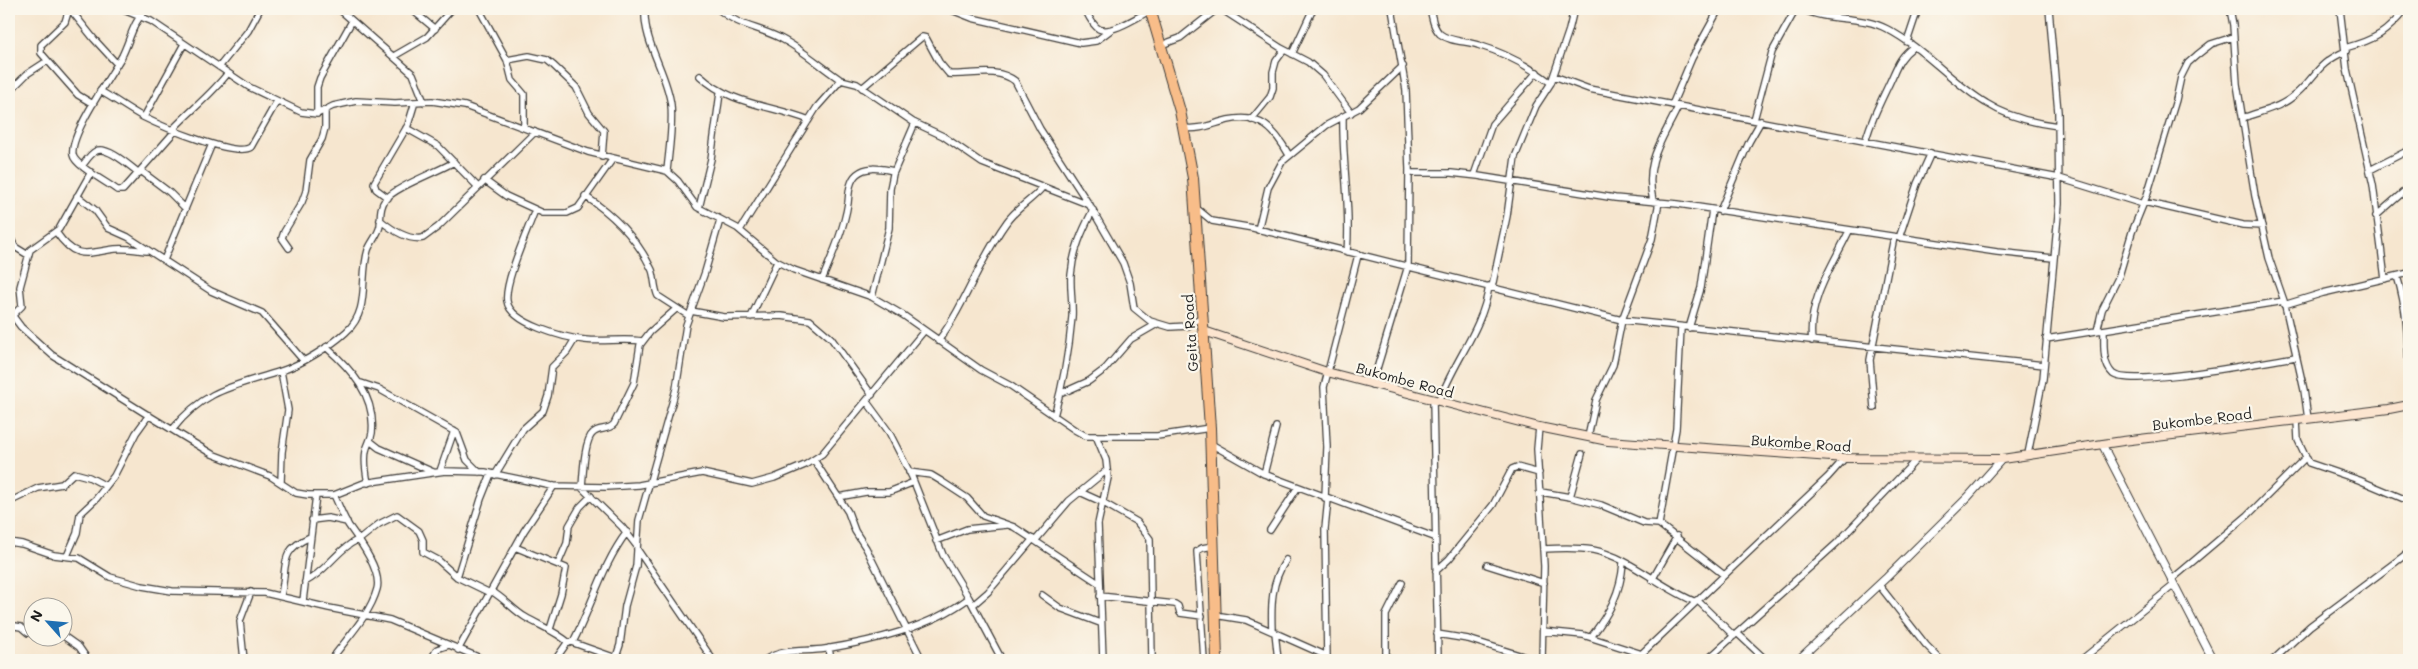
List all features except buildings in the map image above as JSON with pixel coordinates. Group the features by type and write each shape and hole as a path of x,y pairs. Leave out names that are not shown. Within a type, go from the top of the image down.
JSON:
{"highway":[{"name":"Geita Road","path":"1150,9 1183,128 1193,178 1211,444 1216,660"}],"main road":[{"name":"Bukombe Road","path":"1204,331 1327,372 1540,427 1608,441 1845,458 2002,459 2102,444 2409,405"}],"street":[{"path":"69,9 65,22 41,45 41,53 78,95 93,104"},
{"path":"69,9 117,64"},
{"path":"121,9 140,15 218,67 277,101 301,112 317,114 343,103 356,101 424,102 465,106 612,160 667,171 678,180 692,202 699,208 740,230 777,262 872,297 981,370 1011,386 1086,436 1157,436 1210,428"},
{"path":"146,9 140,15 117,64 100,91 73,143 74,161 121,191 129,185 192,108 209,96 228,73"},
{"path":"218,67 255,21 260,9"},
{"path":"339,9 413,74 424,102"},
{"path":"411,9 435,29"},
{"path":"394,56 419,43 435,29 452,9"},
{"path":"478,9 507,60 512,80 524,94 524,128"},
{"path":"645,9 647,33 671,106 667,171"},
{"path":"718,9 731,20 764,30 793,45 841,80 862,88 915,123 943,136 982,163 1092,208"},
{"path":"949,9 972,18 1081,43 1096,41 1112,29 1150,9"},
{"path":"1085,9 1098,29 1112,29"},
{"path":"1161,45 1180,38 1217,9"},
{"path":"1221,9 1284,50 1308,62 1323,75 1351,113"},
{"path":"1292,54 1313,9"},
{"path":"1372,384 1408,266 1409,174 1403,66 1392,9"},
{"path":"1431,9 1435,26 1446,38 1478,45 1523,63 1551,83"},
{"path":"1438,660 1434,537 1436,401 1471,341 1485,306 1508,216 1515,157 1536,106 1554,76 1574,9"},
{"path":"1588,437 1596,400 1613,365 1622,320 1652,239 1656,202 1650,175 1655,151 1675,106 1692,58 1720,9"},
{"path":"1720,211 1757,121 1772,52 1796,9"},
{"path":"1802,9 1821,16 1877,25 1913,46 1959,83 1996,108 2020,119 2058,126"},
{"path":"1907,42 1918,9"},
{"path":"2028,454 2034,430 2044,364 2059,204 2058,126 2049,9"},
{"path":"2230,9 2237,84 2262,226 2269,258 2284,303 2308,419"},
{"path":"2340,9 2347,69 2370,170 2385,279"},
{"path":"2243,118 2270,110 2288,100 2296,94 2321,66 2346,50 2390,29 2406,9"},
{"path":"317,114 317,87 320,78 352,21"},
{"path":"862,88 922,37 926,38 939,62 949,74 992,73 1009,76 1015,80 1052,150 1092,208 1123,264 1130,283 1134,308 1157,324 1170,327 1188,326 1203,316"},
{"path":"2097,331 2102,310 2119,276 2176,100 2181,77 2188,64 2211,44 2234,37"},
{"path":"144,117 184,44"},
{"path":"1865,142 1874,112 1888,87 1899,59 1913,46"},
{"path":"1251,120 1270,97 1273,88 1274,66 1284,50"},
{"path":"507,60 529,56 539,58 547,60 563,73 579,92 592,118 604,131 602,156"},
{"path":"9,92 27,74 47,62"},
{"path":"1258,230 1274,173 1289,155 1327,125 1351,113 1403,66"},
{"path":"1474,176 1492,124 1536,72"},
{"path":"700,76 720,93 809,120"},
{"path":"1554,76 1578,86 1675,106 2059,178 2143,203 2243,225 2262,226"},
{"path":"740,230 809,120 837,82 841,80"},
{"path":"100,91 144,117 174,130 212,144 247,149 251,147 277,101"},
{"path":"699,208 712,159 720,93"},
{"path":"388,198 376,189 374,183 406,128 415,102"},
{"path":"289,248 282,238 306,191 310,160 322,139 325,128 325,110"},
{"path":"1344,117 1342,156 1348,189 1347,252"},
{"path":"1183,128 1200,129 1228,120 1251,120 1268,126 1276,132 1289,155"},
{"path":"872,297 888,237 890,189 894,171 915,123"},
{"path":"406,128 438,146 477,186"},
{"path":"380,220 405,236 423,238 438,227 477,186 535,132"},
{"path":"164,260 212,144"},
{"path":"82,166 95,151 102,150 140,172 169,192 185,208"},
{"path":"2370,170 2409,150"},
{"path":"1874,408 1869,373 1871,347 1897,238 1931,153"},
{"path":"484,180 506,196 535,210 543,213 567,213 578,208 612,160"},
{"path":"173,429 193,406 216,391 281,371 326,347 348,331 361,313 368,253 378,233 382,206 401,187 424,179 454,162"},
{"path":"822,280 839,234 851,182 857,173 868,168 894,171"},
{"path":"91,172 77,196 66,221 56,232 35,246 28,254 20,292 22,306 11,313 21,327 52,355 212,454 281,482 296,493 316,496 334,495 368,483 436,472 478,472 554,486 581,487 651,484 702,473 752,484 774,478 814,460 822,454 924,331"},
{"path":"1409,174 1451,173 1897,238 2053,258"},
{"path":"2376,216 2409,187"},
{"path":"938,341 960,310 986,256 1006,222 1042,188"},
{"path":"77,196 95,210 108,228 150,251 211,291 262,313 303,360"},
{"path":"585,196 613,216 627,230 653,272 655,291 658,296 676,309 724,318 802,317 815,322 842,351 872,396"},
{"path":"1195,207 1212,221 1258,230 1408,266 1566,308 1622,320 2044,364"},
{"path":"1054,416 1060,394 1072,319 1071,278 1073,257 1081,232 1092,208"},
{"path":"535,210 509,284 506,299 508,307 519,318 528,323 575,339 601,341 622,338 642,341"},
{"path":"1689,328 1701,288 1712,210"},
{"path":"305,582 317,575 339,551 367,536 379,524 396,515 419,531 423,540 423,552 438,560 457,577 506,600 522,616 550,629 572,643 616,659 625,606 636,566 639,520 651,484 676,389 684,336 690,313 705,272 720,220"},
{"path":"1812,341 1810,326 1822,286 1849,230"},
{"path":"56,232 72,250 86,254 96,254 117,249 150,251"},
{"path":"9,235 15,248 28,254"},
{"path":"1215,615 1246,620 1329,659 1325,538 1327,447 1323,401 1327,372 1358,255"},
{"path":"750,317 777,262"},
{"path":"2046,339 2197,313 2284,303 2409,273"},
{"path":"2397,276 2403,295 2407,320 2409,382"},
{"path":"581,487 586,450 591,435 594,431 611,427 614,424 634,383 638,350 642,341 676,309"},
{"path":"1060,394 1089,380 1105,369 1130,339 1157,324"},
{"path":"1659,524 1673,446 1680,386 1682,327"},
{"path":"2104,330 2105,360 2112,373 2120,378 2136,379 2207,371 2296,357"},
{"path":"457,577 473,530 478,508 493,474 523,429 544,411 552,367 567,352 575,339"},
{"path":"326,347 361,383 379,389 454,431 460,437 467,460 478,472"},
{"path":"281,371 288,410 282,452 281,482"},
{"path":"361,383 372,421 370,441 365,457 368,483"},
{"path":"867,402 889,432 914,482 936,541 1002,660"},
{"path":"67,556 77,532 80,514 106,486 149,415"},
{"path":"2297,420 2298,440 2310,463 2359,480 2409,502"},
{"path":"1264,474 1276,427"},
{"path":"1540,427 1537,449 1541,492 1544,583 1542,660"},
{"path":"436,472 454,431"},
{"path":"1096,436 1106,460 1108,478 1098,524 1100,623 1103,660"},
{"path":"370,441 385,451 436,472"},
{"path":"1211,444 1264,474 1434,537"},
{"path":"2102,444 2213,660"},
{"path":"1570,497 1582,454"},
{"path":"2081,660 2248,515 2306,457"},
{"path":"1634,660 1828,478 1845,458"},
{"path":"1708,660 1838,542 1917,459"},
{"path":"1798,660 1879,585 1968,497 2002,459"},
{"path":"814,460 838,497 922,660"},
{"path":"1436,570 1449,560 1493,505 1512,469 1517,468 1539,473"},
{"path":"973,605 988,592 1080,492 1107,470"},
{"path":"909,472 931,476 941,481 967,498 983,516 1009,525 1100,584"},
{"path":"9,502 38,488 62,484 74,473 89,477 106,486"},
{"path":"838,497 866,492 889,492 914,482"},
{"path":"458,650 535,512 554,486"},
{"path":"581,487 627,532 713,660"},
{"path":"1270,530 1298,488"},
{"path":"1080,492 1137,522 1150,538 1152,550 1152,660"},
{"path":"1541,492 1601,505 1644,523 1659,524 1677,536 1724,575"},
{"path":"331,660 348,640 377,589 377,580 359,540 347,522 334,495"},
{"path":"303,601 316,496"},
{"path":"558,564 567,543 569,526 590,496"},
{"path":"312,520 328,518 347,522"},
{"path":"936,541 967,530 1009,525"},
{"path":"555,660 563,647 572,643 593,602 607,562 627,532"},
{"path":"281,595 290,548 310,536"},
{"path":"1652,580 1677,536"},
{"path":"9,542 22,544 54,555 79,558 110,577 142,586 172,590 251,592 281,595 363,614 399,623 484,660"},
{"path":"1204,660 1198,551 1202,548 1213,546"},
{"path":"515,547 563,566 566,571 557,612 550,629"},
{"path":"1543,549 1594,550 1623,563 1652,580 1696,601 1766,660"},
{"path":"2273,660 2310,626 2409,552"},
{"path":"1278,660 1273,632 1272,597 1275,581 1286,560"},
{"path":"1591,637 1613,604 1619,588 1623,563"},
{"path":"1488,565 1544,583"},
{"path":"1386,660 1388,634 1386,615 1402,583"},
{"path":"1879,585 1926,645 1941,660"},
{"path":"244,660 240,621 251,592"},
{"path":"1042,595 1060,608 1100,623"},
{"path":"1100,596 1175,604 1184,614 1202,616"},
{"path":"765,660 777,653 829,648 881,637 906,629 959,606 969,598"},
{"path":"9,625 22,628"},
{"path":"1543,630 1591,637 1642,654"},
{"path":"1437,634 1468,639 1535,660"},
{"path":"72,641 88,660"},
{"path":"432,660 437,649 449,645"},
{"path":"829,648 831,660"}]}
